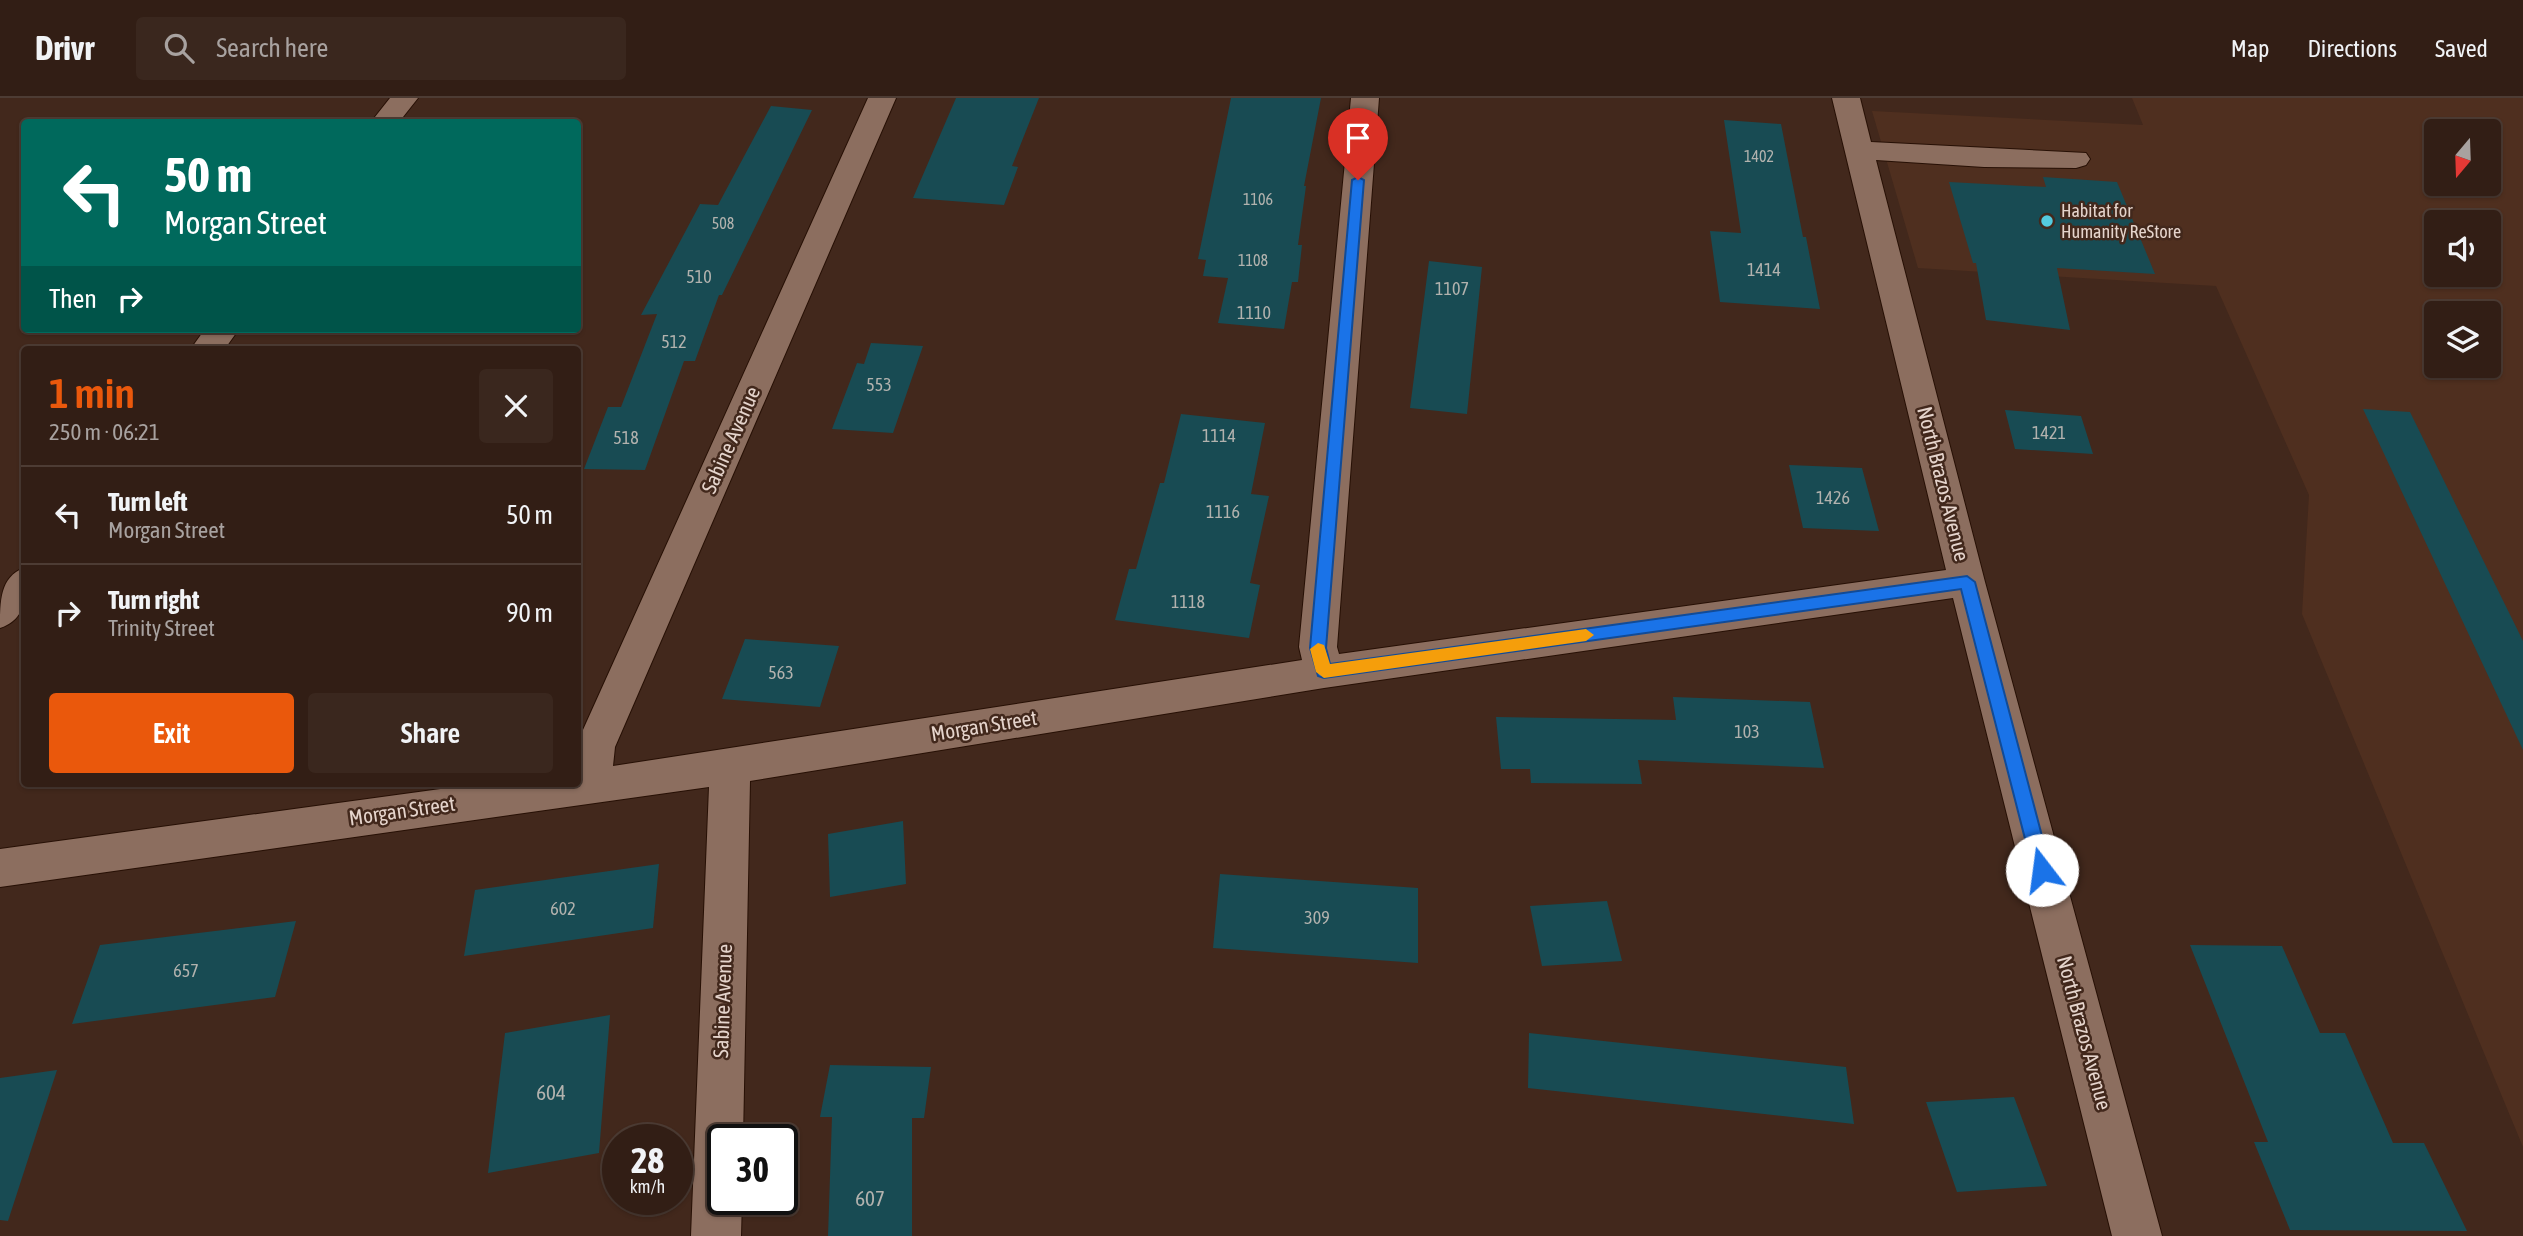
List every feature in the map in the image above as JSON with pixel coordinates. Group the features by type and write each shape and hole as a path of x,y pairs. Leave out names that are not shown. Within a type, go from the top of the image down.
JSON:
{"street":[{"path":"387,119 404,98"},
{"name":"Sabine Avenue","path":"590,785 595,747 882,98"},
{"path":"1324,672 1318,648 1365,98"},
{"name":"North Brazos Avenue","path":"1846,98 1967,582 2137,1236"},
{"path":"1860,150 1984,158 2076,159"},
{"name":"Morgan Street","path":"581,786 730,767 1324,672 1967,582"},
{"path":"0,613 21,586"},
{"name":"Sabine Avenue","path":"716,1236 730,767"},
{"name":"Morgan Street","path":"0,868 576,787"}],"shaded area":[{"path":"2132,98 2523,98 2523,1147 2302,614 2309,495 2216,286 1918,268 1872,111 2143,125"}],"building":[{"path":"956,98 1039,98 1012,166 1018,167 1004,205 913,198"},
{"path":"1231,98 1321,98 1304,186 1298,245 1302,245 1298,282 1292,282 1284,329 1218,323 1228,278 1203,276 1206,260 1198,259"},
{"path":"771,106 812,110 722,295 719,295 695,361 684,361 645,470 584,469 608,407 621,407 657,314 641,315 700,204 718,205"},
{"path":"1724,120 1781,124 1820,309 1720,302 1710,231 1741,233"},
{"name":"Habitat for Humanity ReStore","path":"2043,177 2117,182 2155,274 2057,268 2070,330 1986,320 1976,263 1973,263 1949,182 2046,187"},
{"path":"1429,261 1482,267 1467,414 1410,408"},
{"path":"871,343 923,346 893,433 832,429 857,363 864,364"},
{"path":"2363,409 2410,412 2523,641 2523,750"},
{"path":"2005,410 2081,416 2093,454 2015,449"},
{"path":"1181,414 1265,423 1251,494 1269,496 1250,583 1260,585 1249,638 1115,620 1129,569 1136,569 1160,483 1164,483"},
{"path":"1789,465 1862,468 1879,531 1803,528"},
{"path":"745,639 839,646 820,707 722,699"},
{"path":"1673,697 1810,702 1824,768 1638,760 1642,784 1531,783 1530,769 1501,769 1496,717 1676,720"},
{"path":"903,821 906,884 830,897 828,834"},
{"path":"659,864 653,928 464,956 475,890"},
{"path":"1220,874 1418,888 1418,963 1213,948"},
{"path":"1607,901 1622,961 1542,966 1530,906"},
{"path":"296,921 275,997 72,1024 100,945"},
{"path":"2190,945 2282,946 2320,1033 2345,1033 2393,1143 2424,1143 2467,1231 2290,1230 2254,1142 2268,1142"},
{"path":"610,1015 599,1153 488,1173 505,1033"},
{"path":"1529,1033 1846,1067 1854,1124 1528,1088"},
{"path":"830,1065 931,1067 924,1118 912,1118 912,1236 828,1236 832,1117 820,1117"},
{"path":"57,1070 8,1221 0,1220 0,1078"},
{"path":"2014,1097 2047,1186 1957,1192 1926,1102"}],"slow traffic":[{"path":"1318,649 1324,672 1586,635"}],"place":[{"name":"Habitat for Humanity ReStore","path":"2047,221"}],"route":[{"path":"1358,180 1318,648 1324,672 1967,582 2042,870"}]}
